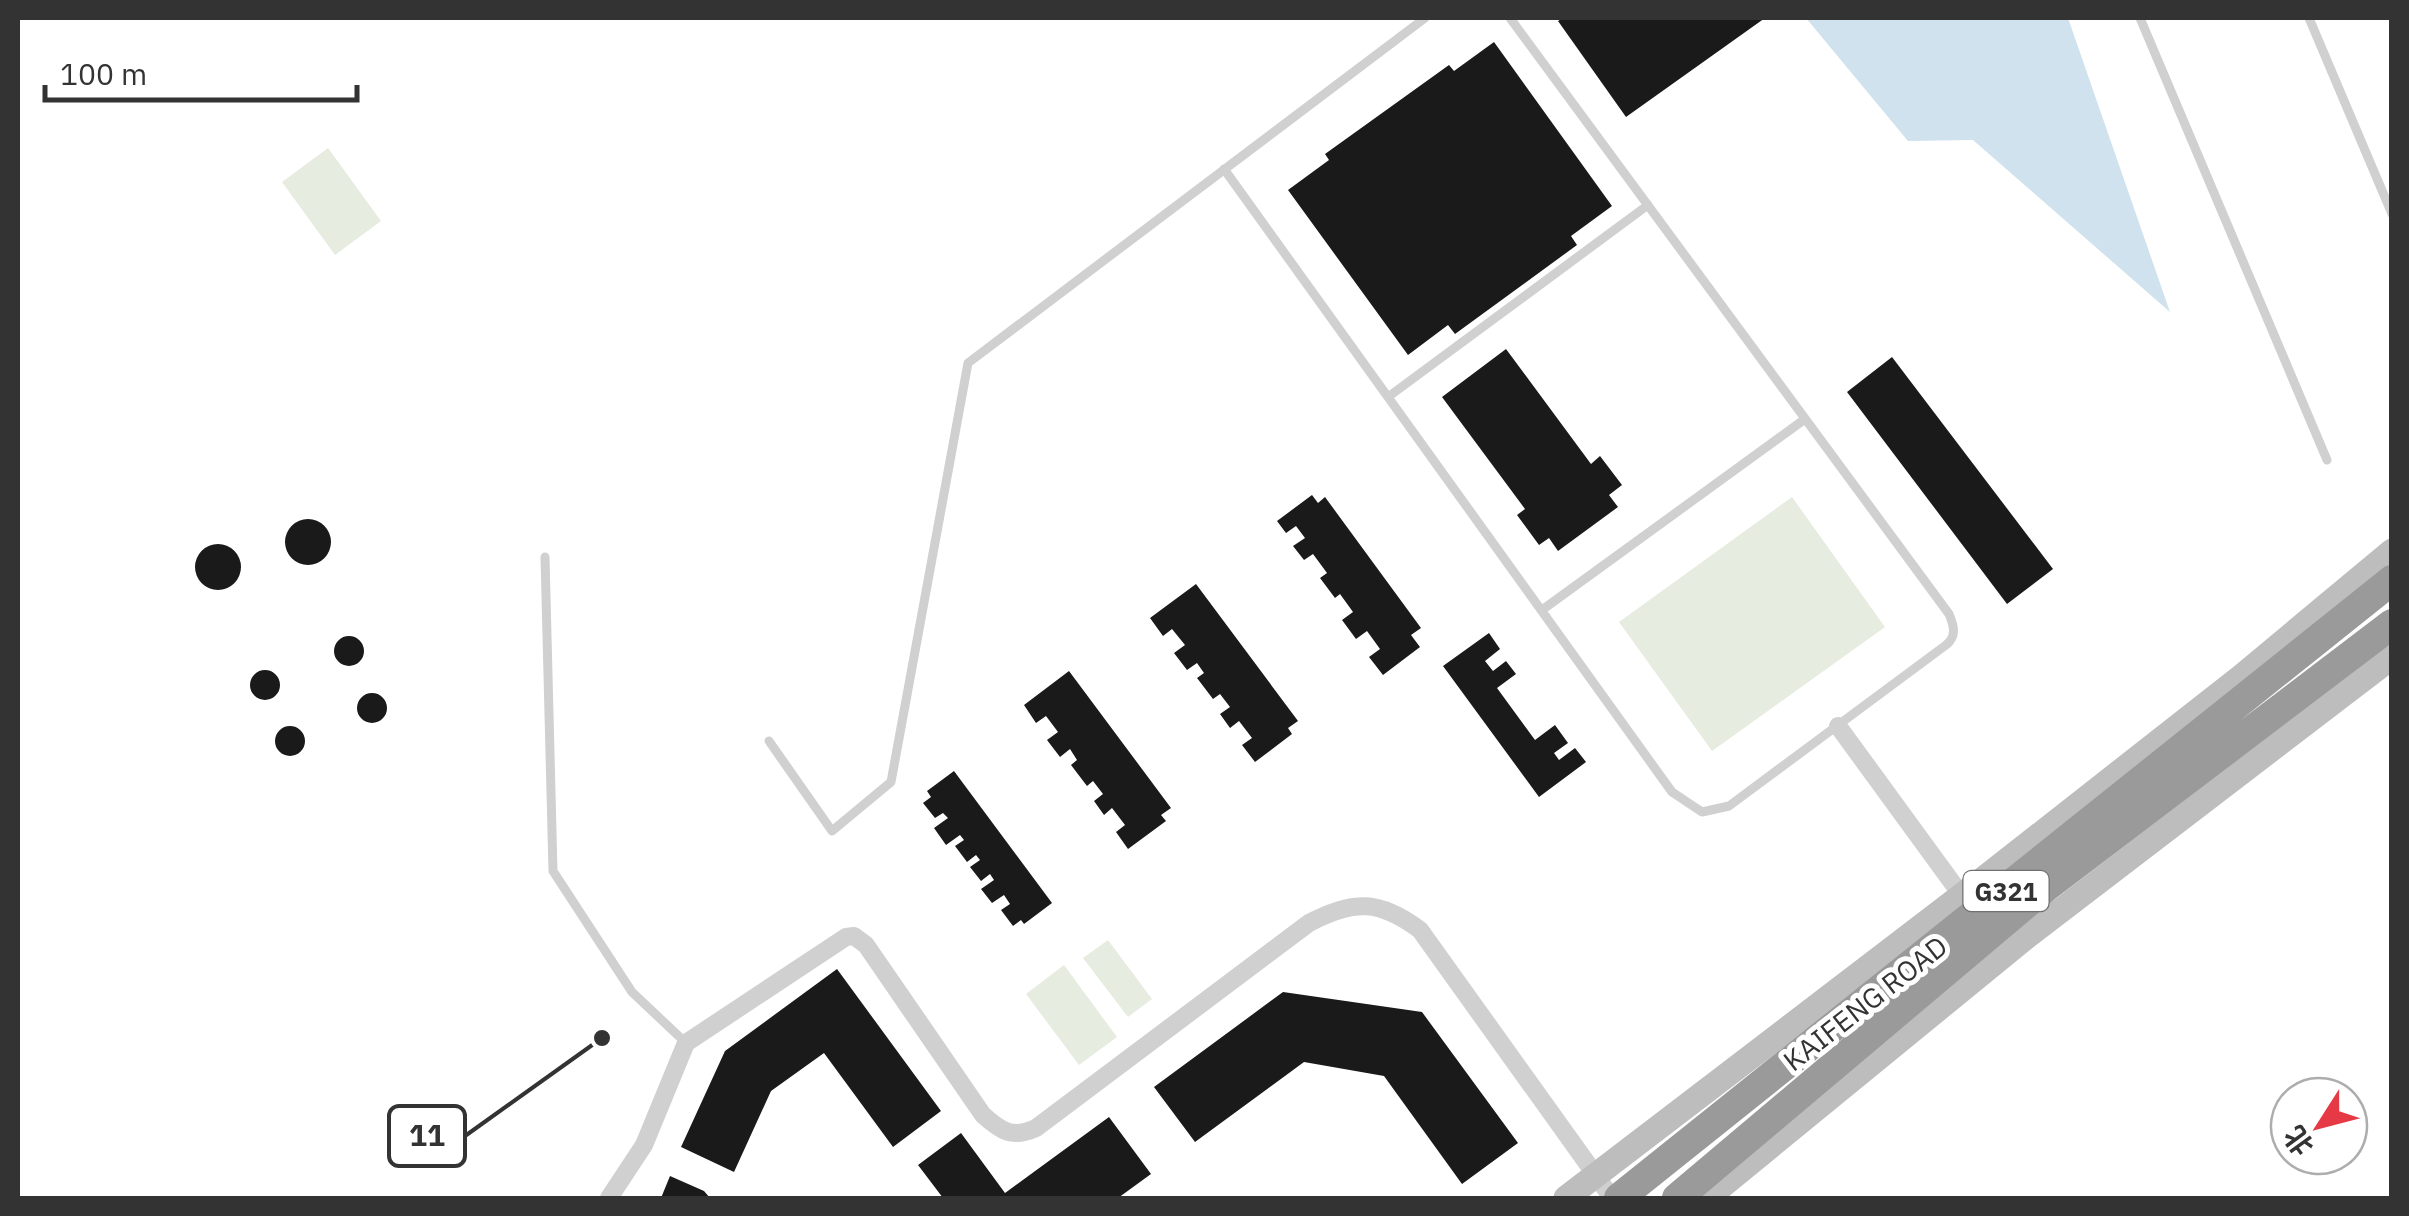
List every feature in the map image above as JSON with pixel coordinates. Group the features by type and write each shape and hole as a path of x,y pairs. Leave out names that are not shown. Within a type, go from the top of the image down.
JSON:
{"highway":[{"name":"KAIFENG ROAD","path":"1615,1198 2392,580"},
{"name":"KAIFENG ROAD","path":"1677,1198 2047,886 2392,624"}],"street":[{"path":"1566,1198 1962,896 2242,676 2392,551"},
{"path":"1707,1198 2026,937 2392,657"},
{"path":"1838,726 1962,896"},
{"path":"609,1198 644,1145 686,1043 843,939 854,936 866,945 983,1115 1003,1132 1017,1134 1036,1128 1310,923 1337,910 1368,905 1393,911 1420,930 1615,1198"}],"lane":[{"path":"770,741 832,831 891,782 968,363 1424,18"},
{"path":"1224,169 1672,792 1696,810 1708,812 1729,806 1950,642 1954,627 1949,614 1510,18"},
{"path":"2140,18 2327,460"},
{"path":"2309,18 2392,214"},
{"path":"1388,397 1648,205"},
{"path":"1542,610 1806,418"},
{"path":"545,557 553,871 632,992 686,1043"}],"shaded area":[{"path":"328,148 381,221 335,255 282,182"},
{"path":"1792,497 1885,627 1712,751 1619,622"},
{"path":"1108,940 1152,999 1128,1017 1083,958"},
{"path":"1064,965 1117,1037 1079,1065 1026,994"}],"water":[{"path":"1806,18 2068,18 2170,312 1973,140 1908,141"}],"building":[{"path":"1765,18 1626,117 1558,21"},
{"path":"1494,42 1612,206 1571,236 1577,245 1455,334 1448,325 1408,355 1288,190 1329,160 1325,154 1449,65 1454,71"},
{"path":"1506,349 1591,464 1600,456 1622,485 1609,495 1618,507 1558,551 1549,538 1539,545 1517,515 1525,509 1442,397"},
{"path":"1892,357 2053,569 2007,604 1847,392"},
{"path":"1312,495 1318,503 1325,497 1421,628 1411,635 1420,647 1383,675 1369,657 1380,649 1367,631 1356,639 1342,620 1353,612 1340,594 1335,598 1320,578 1327,573 1313,554 1304,560 1293,546 1305,538 1296,526 1286,533 1277,521"},
{"path":"308,519 324,526 331,542 324,558 308,565 292,558 285,542 292,526"},
{"path":"218,544 234,551 241,567 234,583 218,590 202,583 195,567 202,551"},
{"path":"1196,584 1298,721 1288,728 1292,734 1255,762 1242,745 1252,738 1239,721 1230,728 1220,714 1230,707 1220,694 1213,699 1197,678 1204,673 1197,663 1187,670 1174,653 1185,645 1172,629 1163,636 1150,618"},
{"path":"1489,633 1500,649 1485,661 1493,671 1506,661 1516,674 1497,688 1535,740 1555,725 1568,743 1554,753 1559,760 1575,748 1586,762 1539,797 1443,666"},
{"path":"349,636 359,641 364,651 359,661 349,666 339,661 334,651 339,641"},
{"path":"265,670 275,675 280,685 275,695 265,700 255,695 250,685 255,675"},
{"path":"1069,671 1171,808 1161,815 1166,821 1128,849 1116,832 1125,825 1112,808 1104,815 1094,801 1103,794 1093,781 1087,786 1071,765 1077,760 1070,749 1060,757 1047,740 1058,732 1046,716 1036,723 1024,705"},
{"path":"372,693 386,702 387,708 378,722 372,723 358,714 357,708 366,694"},
{"path":"290,726 304,735 305,741 296,755 290,756 276,747 275,741 284,727"},
{"path":"954,771 1052,903 1024,924 1021,920 1013,926 1001,910 1010,904 1004,895 992,903 981,889 994,880 990,874 981,881 970,867 980,860 976,855 967,862 955,846 964,840 960,835 946,845 934,828 948,818 943,813 935,818 923,803 931,797 927,791"},
{"path":"837,969 941,1111 893,1147 824,1053 771,1091 734,1172 681,1147 725,1051"},
{"path":"1283,992 1422,1012 1518,1143 1462,1184 1384,1076 1304,1062 1195,1142 1154,1087"},
{"path":"1109,1117 1151,1174 1118,1198 943,1198 918,1165 961,1133 1005,1193"},
{"path":"670,1176 704,1191 710,1198 661,1198"}],"place":[{"name":"11","path":"602,1038"}]}
